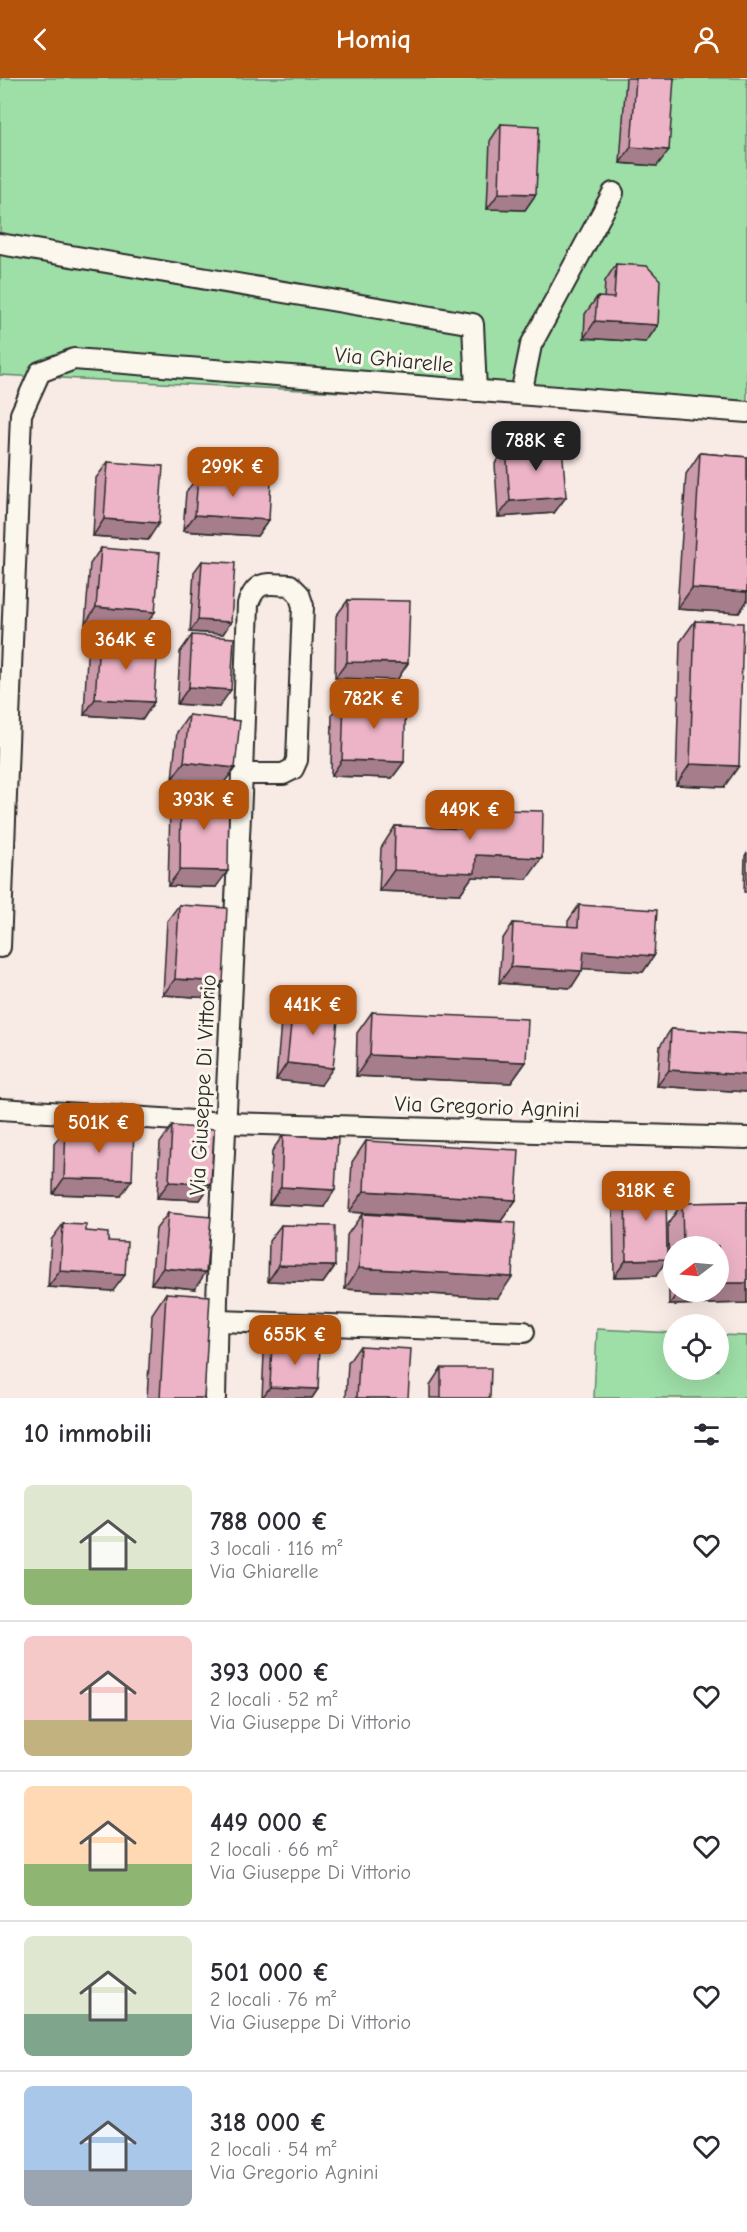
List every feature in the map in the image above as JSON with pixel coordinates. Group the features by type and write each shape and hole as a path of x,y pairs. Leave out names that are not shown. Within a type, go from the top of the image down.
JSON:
{"street":[{"path":"521,394 531,345 614,193"},
{"path":"0,244 473,324 476,391"},
{"name":"Via Ghiarelle","path":"0,947 21,414 40,372 74,359 747,412"},
{"name":"Via Giuseppe Di Vittorio","path":"215,1398 248,604 253,591 262,584 290,585 299,594 303,606 297,760 293,769 283,774 242,774"},
{"name":"Via Gregorio Agnini","path":"0,1109 226,1123 747,1138"},
{"path":"218,1321 524,1332"}],"green space":[{"path":"0,78 747,78 747,409 645,407 0,375"},
{"path":"597,1329 663,1332 663,1380 729,1380 729,1335 747,1336 747,1398 594,1398"}],"building":[{"path":"636,78 674,78 669,150 631,147"},
{"path":"501,124 539,126 536,194 499,193"},
{"path":"616,264 647,266 660,280 658,325 595,321 597,297 614,298"},
{"path":"562,444 566,497 510,501 506,448"},
{"path":"700,453 747,457 747,592 692,588"},
{"path":"108,462 163,466 159,523 104,519"},
{"path":"198,476 271,481 269,520 195,515"},
{"path":"101,548 160,553 155,612 96,607"},
{"path":"202,561 235,563 231,622 198,620"},
{"path":"348,600 410,601 408,663 347,662"},
{"path":"695,621 743,623 739,766 690,764"},
{"path":"192,635 234,638 231,690 189,687"},
{"path":"99,640 158,644 154,702 95,699"},
{"path":"344,698 406,699 404,762 342,760"},
{"path":"189,715 240,721 235,768 184,762"},
{"path":"181,791 229,792 228,871 180,870"},
{"path":"466,809 543,811 542,858 476,855 475,873 394,870 395,826 466,829"},
{"path":"179,905 227,908 223,982 175,979"},
{"path":"579,905 657,910 654,956 584,951 582,971 511,967 513,923 578,927"},
{"path":"293,1005 339,1010 333,1068 287,1063"},
{"path":"372,1012 528,1019 526,1062 370,1055"},
{"path":"671,1029 747,1034 747,1075 669,1070"},
{"path":"172,1126 214,1129 211,1184 169,1182"},
{"path":"66,1128 134,1130 132,1180 64,1178"},
{"path":"283,1135 338,1138 335,1190 281,1187"},
{"path":"366,1141 519,1150 516,1200 364,1191"},
{"path":"625,1185 666,1185 667,1236 663,1236 663,1259 626,1260"},
{"path":"747,1202 747,1283 729,1283 729,1236 683,1236 682,1203"},
{"path":"168,1213 211,1217 206,1272 163,1268"},
{"path":"362,1214 515,1223 512,1277 359,1268"},
{"path":"63,1224 86,1225 86,1231 108,1233 108,1241 127,1242 125,1275 60,1271"},
{"path":"281,1225 335,1226 335,1266 279,1265"},
{"path":"166,1293 210,1296 204,1398 160,1398"},
{"path":"272,1343 320,1346 318,1389 270,1387"},
{"path":"360,1346 411,1349 408,1398 357,1398"},
{"path":"441,1368 491,1368 490,1398 441,1398"}]}
